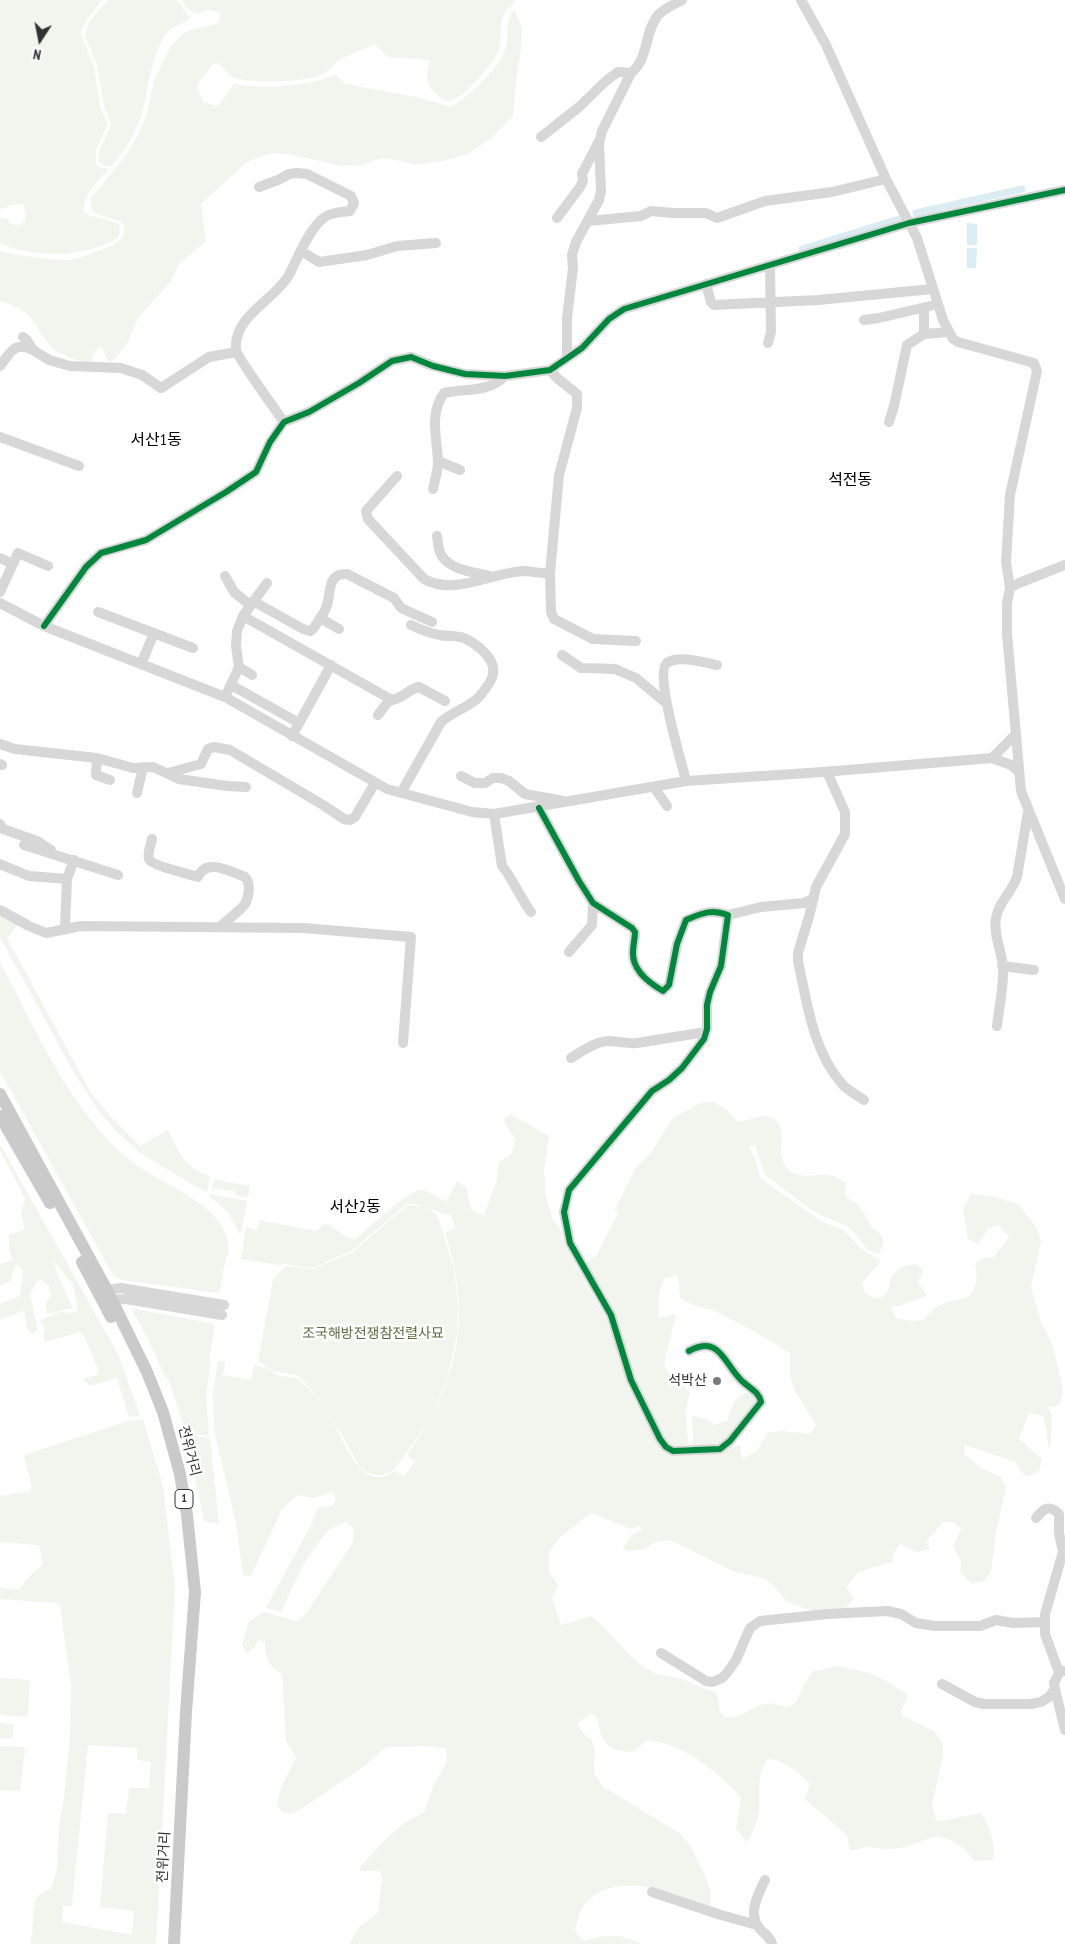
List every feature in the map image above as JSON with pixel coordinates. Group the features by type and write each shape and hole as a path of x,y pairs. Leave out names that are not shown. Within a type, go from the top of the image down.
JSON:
{"main road":[{"name":"전위거리","path":"0,1094 110,1295 147,1372 163,1412 180,1474 195,1592 186,1712 174,1944"},
{"name":"전위거리","path":"0,1116 64,1227 133,1359 155,1413 173,1475 185,1557 187,1592 168,1944"}],"street":[{"path":"557,218 583,181 582,174 602,131 631,73 641,60 652,25 659,14 682,0"},
{"path":"801,0 826,45 886,179 917,238 938,304 953,339 1034,363 1037,370 1010,495 1006,562 1010,588 1007,603 1007,634 1021,791 1065,899"},
{"path":"541,137 579,108 607,80 618,72 631,73"},
{"path":"567,358 567,318 573,268 572,255 576,242 598,206 601,191 600,138"},
{"path":"259,187 289,174 307,174 354,199 353,208 350,210 331,214 320,221 287,278 239,328 236,352 284,422"},
{"path":"588,221 641,216 651,211 706,213 718,218 765,201 832,192 886,179"},
{"path":"44,626 86,567 100,553 146,540 226,492 256,472 270,442 284,422 309,412 392,361 403,357 418,358 433,366 459,373 505,376 550,370 582,348 609,319 624,310 770,264 909,224 1065,190"},
{"path":"301,252 319,262 367,255 397,246 436,243"},
{"path":"768,343 771,332 770,264"},
{"path":"706,284 710,302 714,305 818,300 933,289"},
{"path":"864,320 938,304"},
{"path":"924,308 924,334"},
{"path":"889,422 906,346 924,334 949,332"},
{"path":"24,337 33,350"},
{"path":"0,366 13,349 25,346 49,360 70,366 121,368 142,375 161,388 209,357 236,352"},
{"path":"550,370 577,394 578,399 559,475 550,573 551,612 554,619 593,639 636,641"},
{"path":"433,489 438,461 434,416 438,402 444,393 488,387 497,384 505,376"},
{"path":"0,436 79,466"},
{"path":"438,461 460,470"},
{"path":"397,476 370,504 366,510 368,519 424,579 433,584 448,586 522,571 550,573"},
{"path":"437,536 440,554 450,564 462,570 493,576"},
{"path":"0,592 18,553 48,566"},
{"path":"0,558 13,564"},
{"path":"1010,588 1019,582 1065,565"},
{"path":"225,576 234,592 252,603 310,631 326,608 331,584 335,576 340,574 347,574 366,582 394,598 401,608 432,622"},
{"path":"225,697 239,667 236,646 237,632 242,616 267,583"},
{"path":"0,603 44,626 225,697 375,783 401,793 472,812 494,814 539,808 686,781 827,772 992,758 1011,765 1018,771"},
{"path":"98,612 193,648"},
{"path":"242,616 392,700"},
{"path":"320,618 339,629"},
{"path":"401,793 441,722 448,716 470,705 478,697 493,674 492,663 483,651 467,639 458,636 438,635 411,625"},
{"path":"141,664 154,633"},
{"path":"562,655 581,668 615,669 636,678 666,703"},
{"path":"686,781 666,703 664,667 667,663 677,659 717,664"},
{"path":"292,736 331,665"},
{"path":"239,667 252,675"},
{"path":"232,685 300,723"},
{"path":"378,716 387,703 400,699 411,689 419,686 445,701"},
{"path":"992,758 1016,734"},
{"path":"0,744 15,749 97,758 133,768 153,767 179,779 246,787"},
{"path":"168,773 201,764 208,749 214,747 230,750 344,819 350,820 355,817 375,783"},
{"path":"97,758 96,775 110,780"},
{"path":"137,793 143,767"},
{"path":"827,772 844,812 845,834 818,881 798,953 811,1021 818,1042 830,1067 843,1086 864,1100"},
{"path":"460,776 475,784 485,783 493,778 501,778 509,781 525,794 567,802"},
{"path":"177,790 179,779"},
{"path":"654,787 667,806"},
{"path":"539,808 579,881 594,903 632,928 635,932 633,959 639,971 651,984 663,991 669,985 677,944 686,920 703,913 716,911 728,915 762,907 804,903 814,898"},
{"path":"996,1026 1002,966 996,937 996,917 999,907 1015,884 1028,811"},
{"path":"494,814 502,866 531,912"},
{"path":"0,824 3,829 37,841 61,856"},
{"path":"152,839 148,857 150,861 158,865 198,877 205,867 213,866 246,877 249,881 249,888 244,904 220,927"},
{"path":"24,845 118,875"},
{"path":"65,928 67,878 74,860"},
{"path":"0,864 30,876 67,878"},
{"path":"569,952 592,925 594,903"},
{"path":"0,910 46,933 81,926 220,927 302,928 411,937 402,1043"},
{"path":"688,1352 699,1346 709,1346 720,1352 740,1379 755,1391 760,1398 761,1402 756,1410 741,1425 730,1441 720,1449 673,1451 666,1447 660,1439 631,1380 610,1315 570,1243 564,1212 569,1190 652,1091 669,1080 682,1068 704,1039 707,1005 710,992 721,966 728,915"},
{"path":"1002,966 1034,970"},
{"path":"571,1058 594,1044 606,1041 626,1044 706,1032"},
{"path":"110,1295 126,1299 223,1310"},
{"path":"1036,1518 1043,1510 1048,1508 1055,1510 1059,1514 1059,1533 1063,1552 1045,1614 1045,1634 1049,1647 1063,1671 1054,1684 1065,1730"},
{"path":"661,1653 706,1681 713,1682 722,1678 727,1673 736,1660 750,1628 760,1622 827,1614 887,1611 901,1614 916,1623 935,1626 980,1626 996,1620 1045,1622"},
{"path":"942,1684 975,1702 984,1704 1031,1704 1041,1702 1049,1697 1055,1689"},
{"path":"765,1880 756,1900 754,1911 757,1925 771,1940 772,1944"},
{"path":"652,1892 757,1925"}],"green space":[{"path":"0,0 102,0 81,30 94,67 100,107 108,124 96,150 96,164 99,167 109,169 88,194 84,212 88,215 118,223 120,227 119,235 116,239 101,246 77,252 52,254 26,251 0,243 0,218 9,219 9,224 21,225 22,221 25,222 26,211 24,210 24,205 16,204 0,209"},
{"path":"108,0 177,0 190,18 170,30 162,40 154,60 137,128 130,141 111,166 104,166 98,162 99,151 111,125 104,106 97,65 85,37 89,22"},
{"path":"182,0 515,0 502,18 500,45 496,55 485,71 463,94 450,101 441,98 429,84 427,73 430,60 388,57 375,44 338,60 326,72 314,77 277,81 251,81 231,76 219,63 213,64 197,85 203,102 218,106 234,84 285,86 311,82 336,75 345,84 416,97 451,107 474,89 496,66 505,50 508,21 512,12 515,11 522,28 513,116 490,139 468,154 444,161 415,165 381,158 363,165 341,166 288,154 271,153 247,162 201,204 206,241 179,264 171,281 138,318 128,342 115,359 108,362 102,347 94,353 92,364 83,362 55,350 28,315 17,307 0,301 0,251 17,255 70,260 104,249 116,243 124,235 122,222 97,214 92,210 90,199 124,158 138,135 147,114 154,80 171,46 185,32 216,24 220,20 220,12 206,10 198,14 188,9"},
{"path":"0,913 18,925 7,938 91,1093 111,1117 140,1146 168,1130 179,1152 188,1164 210,1176 207,1193 140,1153 117,1132 98,1110 75,1075 0,937"},
{"path":"0,962 56,1069 90,1119 109,1141 131,1161 194,1200 209,1211 221,1224 227,1239 228,1256 226,1257 218,1293 122,1280 114,1277 0,1071"},
{"name":"조국해방전쟁참전렬사묘","path":"714,1102 728,1111 738,1122 764,1116 773,1118 779,1123 782,1155 788,1169 805,1176 830,1175 846,1183 845,1196 857,1204 871,1227 878,1231 884,1241 879,1254 868,1250 849,1227 816,1213 765,1175 755,1145 749,1146 761,1179 823,1222 844,1230 861,1249 881,1261 862,1283 865,1293 877,1299 886,1294 890,1279 899,1269 909,1265 919,1265 923,1272 918,1282 927,1296 891,1307 896,1318 913,1321 924,1320 942,1304 953,1300 965,1299 975,1287 977,1274 975,1264 982,1258 993,1258 1009,1237 999,1225 988,1229 978,1244 968,1239 963,1209 971,1194 992,1196 1018,1204 1036,1227 1041,1241 1031,1286 1041,1322 1053,1346 1063,1389 1060,1405 1048,1407 1052,1415 1051,1442 1048,1450 1043,1416 1029,1413 1019,1439 1042,1459 1039,1472 1028,1476 1021,1472 1015,1462 965,1445 964,1454 981,1468 1001,1477 1006,1487 996,1533 991,1572 984,1581 972,1584 960,1572 961,1561 953,1546 961,1529 953,1522 944,1522 926,1541 930,1549 917,1552 900,1544 894,1553 892,1562 858,1572 846,1587 854,1598 846,1608 812,1611 787,1602 772,1584 763,1578 735,1572 670,1540 655,1542 645,1549 627,1551 623,1548 631,1536 643,1529 639,1526 631,1529 591,1513 559,1538 549,1552 549,1572 558,1585 552,1599 561,1625 591,1616 642,1666 659,1674 680,1679 716,1692 719,1710 725,1718 737,1716 764,1704 789,1707 797,1701 803,1686 813,1671 838,1666 870,1673 908,1695 901,1711 902,1716 934,1731 943,1744 943,1756 932,1805 936,1820 941,1821 981,1813 991,1836 994,1848 993,1860 974,1861 965,1849 951,1840 937,1836 901,1848 882,1849 868,1847 850,1851 847,1835 805,1799 810,1784 786,1764 768,1759 761,1771 758,1817 747,1843 736,1829 741,1797 721,1777 687,1753 662,1743 648,1740 632,1752 615,1749 609,1746 602,1737 596,1715 590,1714 577,1724 586,1736 591,1738 595,1750 594,1773 603,1787 681,1834 691,1847 707,1880 711,1893 710,1906 660,1890 643,1886 625,1885 609,1888 595,1895 582,1908 575,1931 583,1941 600,1937 619,1936 642,1944 349,1944 360,1926 378,1913 382,1879 380,1871 359,1871 361,1866 397,1829 424,1813 433,1787 447,1761 446,1748 424,1746 386,1747 367,1764 303,1808 291,1814 282,1812 277,1805 281,1788 296,1757 286,1741 282,1674 268,1661 265,1642 258,1640 255,1647 246,1654 242,1645 249,1621 264,1612 297,1621 306,1614 353,1542 354,1530 346,1522 328,1530 304,1563 281,1612 266,1608 310,1527 318,1508 332,1506 336,1499 332,1492 314,1498 298,1495 282,1509 251,1576 243,1575 236,1523 214,1430 213,1393 218,1361 225,1361 223,1375 251,1380 254,1365 266,1368 277,1375 299,1379 323,1403 301,1378 296,1375 272,1371 258,1361 273,1279 286,1266 313,1269 353,1252 406,1206 424,1206 405,1205 353,1250 315,1267 279,1265 241,1259 246,1227 257,1230 259,1220 317,1231 322,1225 328,1224 348,1238 356,1239 398,1203 416,1191 427,1192 446,1202 457,1181 466,1187 471,1209 484,1216 497,1180 499,1162 511,1154 516,1140 503,1120 510,1114 549,1136 544,1172 546,1196 553,1220 559,1227 565,1245 606,1318 629,1389 659,1446 671,1454 685,1456 718,1453 740,1445 742,1459 756,1452 768,1432 783,1431 810,1434 816,1425 794,1389 790,1376 790,1353 719,1313 684,1301 680,1298 678,1276 665,1278 660,1292 659,1317 673,1314 676,1316 665,1367 690,1392 685,1413 688,1445 668,1446 632,1372 586,1263 597,1255 618,1213 615,1209 636,1168 651,1153 672,1119 700,1103","holes":["429,1208 451,1215 455,1228 445,1233 454,1268 438,1217","454,1272 458,1293 459,1322 456,1349 449,1376 432,1413 447,1380 457,1334 458,1301","331,1416 360,1467 344,1444","426,1426 407,1455 415,1462 404,1476 395,1471 381,1477 372,1476 360,1467 376,1475 394,1470"]},
{"path":"0,1144 118,1354 140,1416 129,1417 117,1378 90,1386 83,1379 97,1375 99,1371 84,1336 80,1332 45,1342 43,1334 45,1327 40,1322 42,1319 61,1312 73,1313 78,1309 73,1285 53,1260 73,1308 47,1314 46,1303 51,1296 49,1286 41,1280 37,1281 30,1294 38,1331 32,1334 27,1329 24,1311 0,1319 0,1304 20,1296 23,1270 17,1265 13,1271 11,1281 0,1286 0,1264 14,1260 10,1252 9,1235 25,1229 21,1213 25,1199 0,1150"},
{"path":"214,1179 250,1186 248,1198 235,1195 233,1191 215,1188 212,1191"},
{"path":"211,1194 247,1201 241,1233 239,1233 228,1212 210,1197"},
{"path":"131,1308 214,1324 206,1396 209,1436 186,1433 168,1378 166,1379 147,1337"},
{"path":"751,1392 757,1400 728,1440 720,1445 693,1445 692,1415 709,1421 714,1425 727,1421 734,1402 745,1393"},
{"path":"143,1419 163,1486 175,1588 156,1944 31,1944 35,1900 42,1892 51,1889 57,1869 59,1824 64,1799 70,1735 71,1685 60,1605 56,1603 0,1599 0,1587 19,1590 25,1581 43,1564 39,1545 0,1542 0,1496 30,1491 32,1487 24,1457 27,1454 128,1421","holes":["88,1745 137,1748 137,1760 151,1762 149,1788 129,1788 126,1814 108,1813 100,1907 134,1911 132,1935 62,1922 63,1906 72,1906"]},
{"path":"186,1435 210,1438 219,1524 204,1521"},
{"path":"0,1678 29,1680 28,1715 26,1717 0,1715"},
{"path":"0,1723 14,1725 13,1737 10,1739 0,1738"},
{"path":"0,1746 23,1747 25,1750 20,1791 0,1790"}],"shaded area":[{"path":"967,223 977,224 977,245 967,245"},
{"path":"967,248 977,248 976,268 967,268"}],"waterway":[{"path":"916,213 1022,189"},
{"path":"802,249 902,218"}],"cycle path":[{"path":"44,626 86,567 101,553 146,540 226,492 256,472 270,442 284,422 309,412 392,361 411,357 433,366 465,374 505,376 550,370 582,348 609,319 624,309 909,223 1065,190"},
{"path":"539,808 593,903 632,928 635,932 633,952 635,965 647,980 663,991 669,985 677,944 686,920 707,913 716,912 728,915 721,966 710,992 707,1005 707,1029 704,1039 682,1068 669,1080 652,1091 569,1190 564,1212 570,1243 611,1315 631,1380 660,1439 666,1447 673,1451 720,1449 730,1441 761,1402 760,1398 740,1379 714,1348 707,1346 689,1351"}],"place":[{"name":"석박산","path":"717,1381"}],"district":[{"name":"서산1동","path":"156,440"},
{"name":"석전동","path":"850,480"},
{"name":"서산2동","path":"355,1207"}]}
